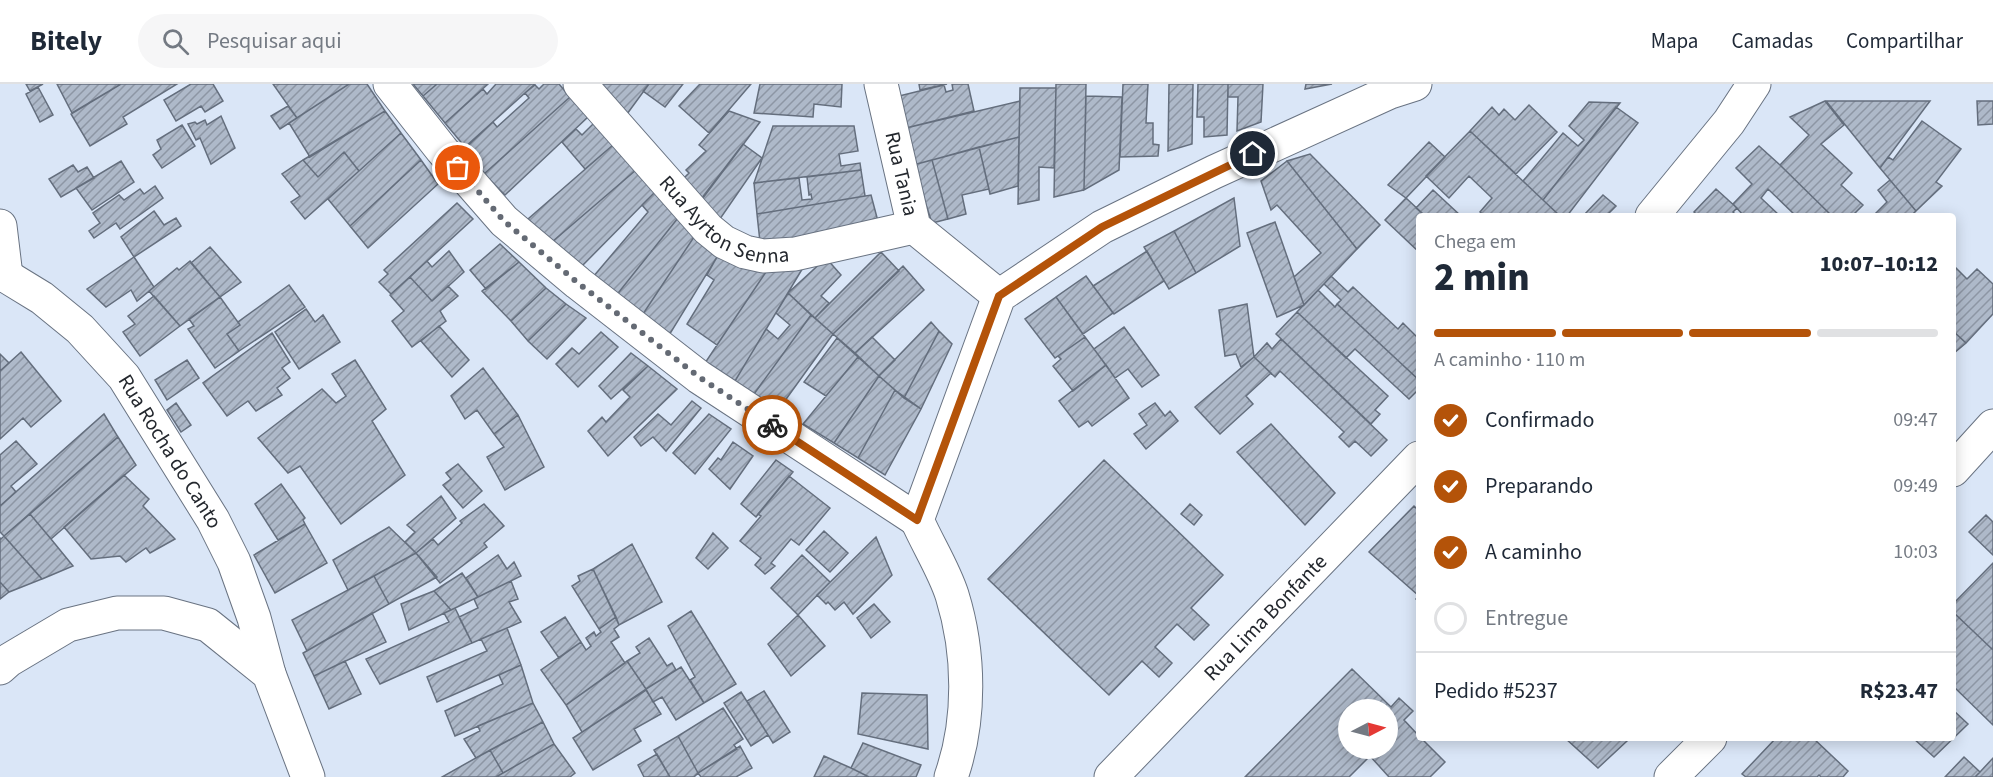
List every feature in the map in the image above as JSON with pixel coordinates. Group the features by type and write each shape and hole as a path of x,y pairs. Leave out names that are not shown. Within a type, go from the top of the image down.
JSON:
{"street":[{"path":"390,84 442,150 504,221 578,283 699,377 917,520 952,594 963,641 966,705 956,763 951,777"},
{"name":"Rua Ayrton Senna","path":"580,84 708,229 724,242 745,252 763,256 795,254 914,227"},
{"name":"Rua Tania","path":"881,84 914,227 999,296"},
{"path":"917,520 999,296 1102,227 1214,172 1390,92 1415,84"},
{"path":"1654,213 1729,122 1754,84"},
{"name":"Rua Rocha do Canto","path":"0,226 3,275 42,298 80,329 124,377 213,520 234,562 254,618 269,674 308,777"},
{"path":"1956,467 1993,426"},
{"name":"Rua Lima Bonfante","path":"1111,777 1416,461"},
{"path":"0,668 9,660 68,625 117,613 164,613 208,625 269,674"},
{"path":"1671,777 1707,741"}],"building":[{"path":"26,84 43,84 30,91"},
{"path":"57,84 121,84 72,113"},
{"path":"121,84 177,84 123,117 127,124 90,146 71,114"},
{"path":"191,84 213,84 223,101 205,112 201,106 176,121 164,100"},
{"path":"273,84 349,84 297,118"},
{"path":"349,84 367,84 385,111 310,157 289,123"},
{"path":"413,84 437,84 423,96"},
{"path":"437,84 488,84 445,123 423,96"},
{"path":"496,84 535,84 465,147 445,123 483,89 487,94"},
{"path":"544,84 559,84 570,97 484,174 461,152 493,122 497,127 529,98 525,93 535,85 539,89"},
{"path":"598,84 649,84 627,114"},
{"path":"649,84 683,84 665,107 643,91"},
{"path":"700,84 751,84 709,133 679,106"},
{"path":"760,84 842,84 841,107 814,104 813,117 754,113"},
{"path":"919,84 947,84 920,90"},
{"path":"952,84 968,84 974,111 906,128 899,96 944,85 946,92 953,90"},
{"path":"1056,84 1086,84 1084,190 1054,197"},
{"path":"1123,84 1148,84 1146,123 1153,123 1153,144 1159,145 1158,156 1120,157"},
{"path":"1169,84 1193,84 1192,144 1168,151"},
{"path":"1198,84 1228,84 1227,135 1204,137 1204,117 1197,117"},
{"path":"1228,84 1263,84 1261,122 1237,131 1238,97 1228,97"},
{"path":"1306,84 1332,84 1305,89"},
{"path":"38,87 53,115 40,122 26,94"},
{"path":"1020,88 1056,88 1054,168 1039,167 1039,200 1018,204"},
{"path":"1086,96 1122,97 1119,170 1084,190"},
{"path":"570,97 588,117 505,195 484,174"},
{"path":"1020,101 1019,137 913,165 906,128"},
{"path":"1825,101 1844,125 1821,144 1852,173 1841,185 1863,205 1855,213 1829,213 1780,165 1809,135 1790,117"},
{"path":"1826,101 1930,101 1880,168"},
{"path":"1977,101 1993,101 1993,124 1978,125"},
{"path":"1589,102 1620,103 1543,200 1523,181 1563,133 1578,146 1584,140 1569,126"},
{"path":"1529,105 1557,132 1516,174 1470,131 1492,107 1499,115 1504,109 1515,120"},
{"path":"288,106 297,118 280,129 271,116"},
{"path":"1616,107 1638,123 1569,213 1557,213 1543,200"},
{"path":"385,111 401,133 359,171 344,152 318,177 303,160"},
{"path":"729,111 760,122 703,198 682,180 689,173 686,170 706,151 699,145"},
{"path":"221,116 235,148 211,164 200,138 196,140 188,124 195,122 197,124 205,120 207,125"},
{"path":"1922,121 1961,149 1936,182 1942,186 1916,211 1880,168 1888,157 1893,160"},
{"path":"594,123 613,145 585,169 562,142 576,129 582,135"},
{"path":"182,125 195,146 162,168 153,155 161,149 157,140"},
{"path":"773,126 854,126 858,151 839,154 841,166 860,163 861,170 754,183"},
{"path":"1470,131 1557,213 1481,213 1492,198 1469,176 1449,198 1426,176"},
{"path":"401,133 421,160 350,226 328,199"},
{"path":"1019,137 1018,186 990,194 979,147"},
{"path":"1429,142 1445,157 1406,198 1388,185"},
{"path":"743,144 762,158 713,229 695,207"},
{"path":"613,145 636,170 552,242 528,219"},
{"path":"1759,146 1829,213 1793,213 1768,189 1761,198 1777,213 1741,213 1733,204 1752,184 1736,168"},
{"path":"979,147 989,189 962,195 966,214 948,219 932,160"},
{"path":"344,152 359,171 305,219 291,202 300,196 282,174 303,160 318,177"},
{"path":"1310,154 1380,225 1357,249 1287,161"},
{"path":"421,160 438,184 368,248 350,226"},
{"path":"932,160 948,219 932,223 913,165"},
{"path":"121,161 134,182 92,210 76,188"},
{"path":"1287,161 1357,249 1304,305 1294,277 1321,253 1277,205 1271,210 1261,181"},
{"path":"73,165 78,172 87,167 94,178 61,197 49,179"},
{"path":"636,170 655,192 581,267 552,242"},
{"path":"861,170 865,196 757,214 754,183 799,178 802,200 812,199 811,194 809,195 807,177"},
{"path":"1890,180 1916,211 1914,213 1876,213 1887,202 1878,190"},
{"path":"155,186 163,198 120,229 116,223 94,238 89,231 100,223 93,213 119,195 124,200 140,189 144,194"},
{"path":"1716,189 1737,208 1734,213 1694,212"},
{"path":"1433,190 1458,213 1422,213 1416,208"},
{"path":"655,192 678,218 615,297 593,277 648,212 642,205"},
{"path":"871,195 880,229 761,251 757,214"},
{"path":"1603,195 1616,206 1609,213 1586,213"},
{"path":"1234,198 1240,246 1196,273 1174,231"},
{"path":"1406,198 1422,213 1416,213 1416,249 1385,220"},
{"path":"457,203 473,219 391,294 379,282 388,274 384,270"},
{"path":"154,211 164,225 176,218 181,226 134,257 121,237"},
{"path":"678,218 694,237 641,317 615,297"},
{"path":"1275,222 1304,305 1277,317 1247,233"},
{"path":"1174,231 1196,273 1169,289 1144,247"},
{"path":"694,237 717,257 668,337 641,317"},
{"path":"500,244 519,262 486,289 470,270"},
{"path":"210,247 241,282 220,297 191,263"},
{"path":"449,251 464,272 432,301 410,277 427,261 432,267"},
{"path":"1147,251 1164,281 1114,314 1093,286"},
{"path":"881,252 899,271 833,334 815,318"},
{"path":"134,257 154,287 137,301 131,290 106,307 87,289"},
{"path":"717,257 757,268 770,266 717,345 687,324 714,280 707,275"},
{"path":"826,258 841,275 821,296 829,303 815,318 788,293"},
{"path":"190,261 220,297 180,326 149,291 177,268 179,270"},
{"path":"807,261 735,381 705,363 770,266"},
{"path":"519,262 546,288 511,321 482,291"},
{"path":"903,266 924,290 855,353 833,334"},
{"path":"1956,268 1967,279 1977,269 1993,284 1993,314 1966,343 1956,334"},
{"path":"1086,276 1113,313 1083,334 1056,297"},
{"path":"1331,276 1348,292 1353,287 1398,329 1403,323 1416,336 1416,377 1337,304 1341,300 1324,284"},
{"path":"410,277 432,301 448,286 458,296 440,311 446,321 412,347 392,321 404,311 390,295"},
{"path":"289,285 305,307 239,351 227,334 240,325 238,322"},
{"path":"546,288 566,304 528,341 511,321"},
{"path":"1318,290 1335,307 1337,304 1416,377 1416,392 1409,399 1355,349 1346,358 1297,312"},
{"path":"788,293 811,315 754,394 735,381 766,329 778,339 790,325 776,313"},
{"path":"154,296 180,326 140,356 123,332 135,324 128,316"},
{"path":"220,297 240,325 227,334 239,351 215,368 188,329 194,326 189,319"},
{"path":"1056,297 1085,337 1055,358 1025,319"},
{"path":"566,304 586,318 547,359 528,341"},
{"path":"1247,304 1254,357 1241,367 1236,354 1225,356 1219,310"},
{"path":"306,309 315,322 323,315 340,342 299,369 275,332"},
{"path":"1297,312 1388,396 1375,410 1380,414 1371,424 1276,334"},
{"path":"811,315 833,334 779,409 754,394"},
{"path":"931,322 939,331 904,398 879,376"},
{"path":"439,326 469,360 452,377 421,341"},
{"path":"1124,327 1159,375 1142,387 1128,369 1115,378 1094,349"},
{"path":"939,331 952,344 921,409 904,398"},
{"path":"601,332 618,347 578,387 556,364 572,348 579,354"},
{"path":"272,333 290,362 282,368 290,378 277,388 282,395 256,411 248,401 227,416 203,383"},
{"path":"1956,334 1966,343 1956,351"},
{"path":"872,337 895,360 879,376 855,353"},
{"path":"1085,337 1106,365 1073,391 1053,366 1061,359 1058,356"},
{"path":"837,338 858,357 826,396 804,382"},
{"path":"1281,339 1387,440 1371,456 1355,441 1349,447 1339,437 1344,432 1280,371 1275,377 1254,357 1267,343 1272,349"},
{"path":"21,352 61,401 31,427 23,418 0,439 0,371"},
{"path":"631,353 648,366 611,399 599,386"},
{"path":"0,354 9,363 0,371"},
{"path":"858,357 879,376 834,443 803,424"},
{"path":"1254,357 1271,373 1246,396 1253,404 1220,434 1195,407"},
{"path":"187,360 199,378 167,400 155,380"},
{"path":"355,360 386,409 372,421 405,475 341,524 300,466 288,473 258,438 322,389 336,403 346,396 332,374"},
{"path":"1106,365 1129,398 1092,426 1088,421 1079,427 1059,401"},
{"path":"648,366 677,389 608,456 588,431 602,417 606,422 630,397 623,390"},
{"path":"483,368 518,415 494,434 477,410 465,419 451,396"},
{"path":"879,376 895,390 858,458 834,443"},
{"path":"895,390 921,409 885,475 858,458"},
{"path":"692,401 701,408 666,451 653,437 641,446 634,437 658,414 671,425"},
{"path":"176,403 191,425 181,432 167,410"},
{"path":"1155,403 1165,416 1170,411 1178,421 1146,449 1134,434 1147,425 1139,414"},
{"path":"104,414 118,437 4,536 0,532 0,506"},
{"path":"709,414 731,429 695,474 673,453"},
{"path":"518,415 544,467 505,490 487,457 504,447 494,434"},
{"path":"1271,424 1335,493 1305,525 1237,452"},
{"path":"118,437 136,465 51,539 30,514"},
{"path":"16,441 37,464 11,486 16,492 0,506 0,455"},
{"path":"733,442 753,456 730,489 709,469 718,458 721,460"},
{"path":"776,460 793,472 756,517 741,504"},
{"path":"1104,460 1223,575 1191,608 1209,625 1194,640 1177,624 1155,647 1172,663 1159,677 1142,661 1109,695 988,579"},
{"path":"458,464 482,491 463,508 443,485 451,479 446,473"},
{"path":"124,475 149,499 143,506 175,539 150,553 146,548 126,562 120,556 91,559 64,527"},
{"path":"789,476 830,508 799,545 791,539 771,563 775,566 765,574 755,565 761,558 740,541 761,516 758,514"},
{"path":"281,484 305,518 303,520 305,524 278,540 255,504"},
{"path":"441,496 456,518 416,553 405,542 415,532 407,525"},
{"path":"484,504 504,526 484,543 487,547 440,583 416,553 433,539 438,545 462,523 460,521"},
{"path":"1190,504 1202,515 1194,525 1181,514"},
{"path":"1414,506 1416,508 1416,593 1369,552"},
{"path":"30,514 73,566 42,579 4,536"},
{"path":"1986,515 1993,522 1993,555 1969,532"},
{"path":"305,524 327,563 275,593 254,555"},
{"path":"389,527 416,553 348,590 333,560"},
{"path":"824,531 848,553 830,572 806,550"},
{"path":"713,533 728,548 708,569 696,558"},
{"path":"4,536 42,579 9,592 0,582 0,538"},
{"path":"876,537 892,575 853,614 844,602 835,610 817,595"},
{"path":"632,544 662,602 619,625 593,569"},
{"path":"416,553 437,577 389,604 374,576"},
{"path":"498,555 507,569 514,562 521,576 478,597 466,578"},
{"path":"802,555 830,582 798,615 771,588"},
{"path":"1993,563 1992,649 1956,615 1956,601"},
{"path":"593,569 616,617 599,629 572,586 580,581 578,576"},
{"path":"462,573 478,597 451,610 434,591"},
{"path":"374,576 389,604 307,651 292,620"},
{"path":"511,581 518,599 509,602 521,622 472,643 459,617 478,608 474,599"},
{"path":"0,582 9,592 0,599"},
{"path":"434,591 451,610 409,630 401,604"},
{"path":"874,604 890,622 871,638 857,618"},
{"path":"455,608 472,643 380,684 366,659 449,622 444,613"},
{"path":"691,611 736,684 704,703 690,680 695,677 668,626"},
{"path":"372,613 386,642 314,676 303,653"},
{"path":"798,615 825,646 791,676 768,644"},
{"path":"1956,615 1993,650 1993,725 1956,689"},
{"path":"565,617 581,642 559,658 541,632"},
{"path":"616,617 619,625 614,629 619,637 611,642 625,663 566,705 541,670 581,642 586,650 591,646 586,638 594,632 596,636 601,632 599,629"},
{"path":"507,628 521,665 437,702 427,677 487,651 481,639"},
{"path":"649,638 667,666 672,663 676,670 646,689 627,661 640,653 636,647"},
{"path":"345,661 361,694 329,709 314,676"},
{"path":"627,661 646,689 582,732 566,705"},
{"path":"521,665 533,703 455,736 445,711 503,684 499,675"},
{"path":"681,667 704,703 676,720 662,697 653,702 646,689"},
{"path":"1352,669 1383,699 1338,699 1338,759 1367,759 1349,777 1245,777"},
{"path":"646,690 661,714 634,729 641,741 593,770 573,738"},
{"path":"764,691 790,732 773,743 747,701"},
{"path":"741,692 768,735 751,746 724,703"},
{"path":"862,693 927,695 928,749 858,734"},
{"path":"1399,698 1413,711 1404,720 1416,733 1416,741 1424,741 1445,762 1430,777 1389,777 1373,759 1398,759"},
{"path":"533,703 543,722 476,758 464,739 480,731 478,726"},
{"path":"723,708 743,739 734,745 737,749 698,773 678,736"},
{"path":"1956,713 1968,724 1956,736"},
{"path":"543,722 554,744 503,773 490,750"},
{"path":"678,736 698,773 694,777 670,777 654,750"},
{"path":"1568,741 1627,741 1598,768"},
{"path":"1773,741 1816,741 1848,771 1843,777 1821,777 1819,775 1817,777 1746,777 1742,774"},
{"path":"1916,741 1950,741 1934,757"},
{"path":"863,743 921,765 916,777 869,777 851,768"},
{"path":"554,744 575,773 570,777 496,777"},
{"path":"740,746 752,768 736,777 701,777 698,773"},
{"path":"490,750 503,773 496,777 442,777"},
{"path":"657,754 670,777 644,777 638,765"},
{"path":"824,756 851,768 869,777 814,777"},
{"path":"1964,757 1980,772 1975,777 1945,777"},
{"path":"1993,758 1993,777 1975,777 1980,772"}],"way so far":[{"path":"458,168 504,221 578,283 699,377 772,425"}],"route":[{"path":"772,425 917,520 999,296 1102,227 1253,154"}]}
